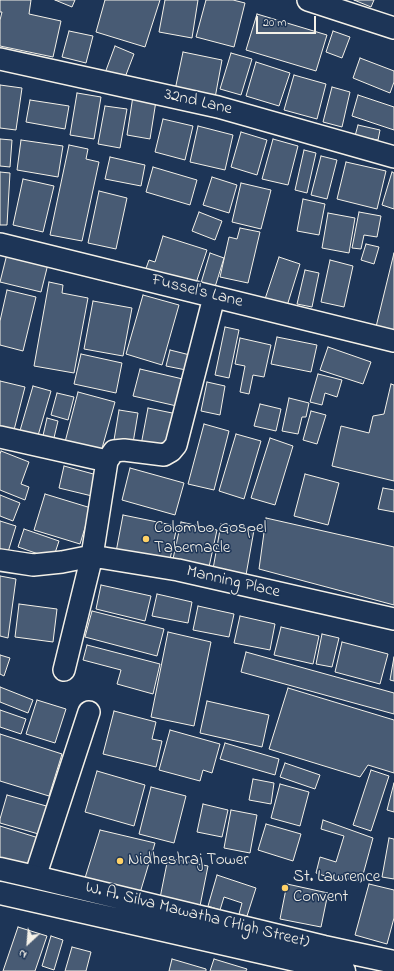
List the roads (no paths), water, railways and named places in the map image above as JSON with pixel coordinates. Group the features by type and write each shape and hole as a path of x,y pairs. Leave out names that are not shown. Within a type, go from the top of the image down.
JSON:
{"main road":[{"name":"W. A. Silva Mawatha (High Street)","path":"0,870 35,877 324,947 394,962"},
{"name":"W. A. Silva Mawatha (High Street)","path":"0,892 344,971"}],"street":[{"path":"308,0 394,28"},
{"name":"32nd Lane","path":"0,59 218,107 394,157"},
{"name":"Fussel's Lane","path":"0,244 394,341"},
{"path":"64,670 92,556 107,461 114,452 124,450 164,455 171,451 176,445 214,297"},
{"path":"0,437 107,461"},
{"name":"Manning Place","path":"0,560 33,565 62,562 92,556 178,570 394,619"},
{"path":"35,877 89,712"}],"place":[{"name":"Colombo Gospel Tabernacle","path":"146,539"},
{"name":"Nidheshraj Tower","path":"120,861"},
{"name":"St. Lawrence Convent","path":"285,888"}]}
